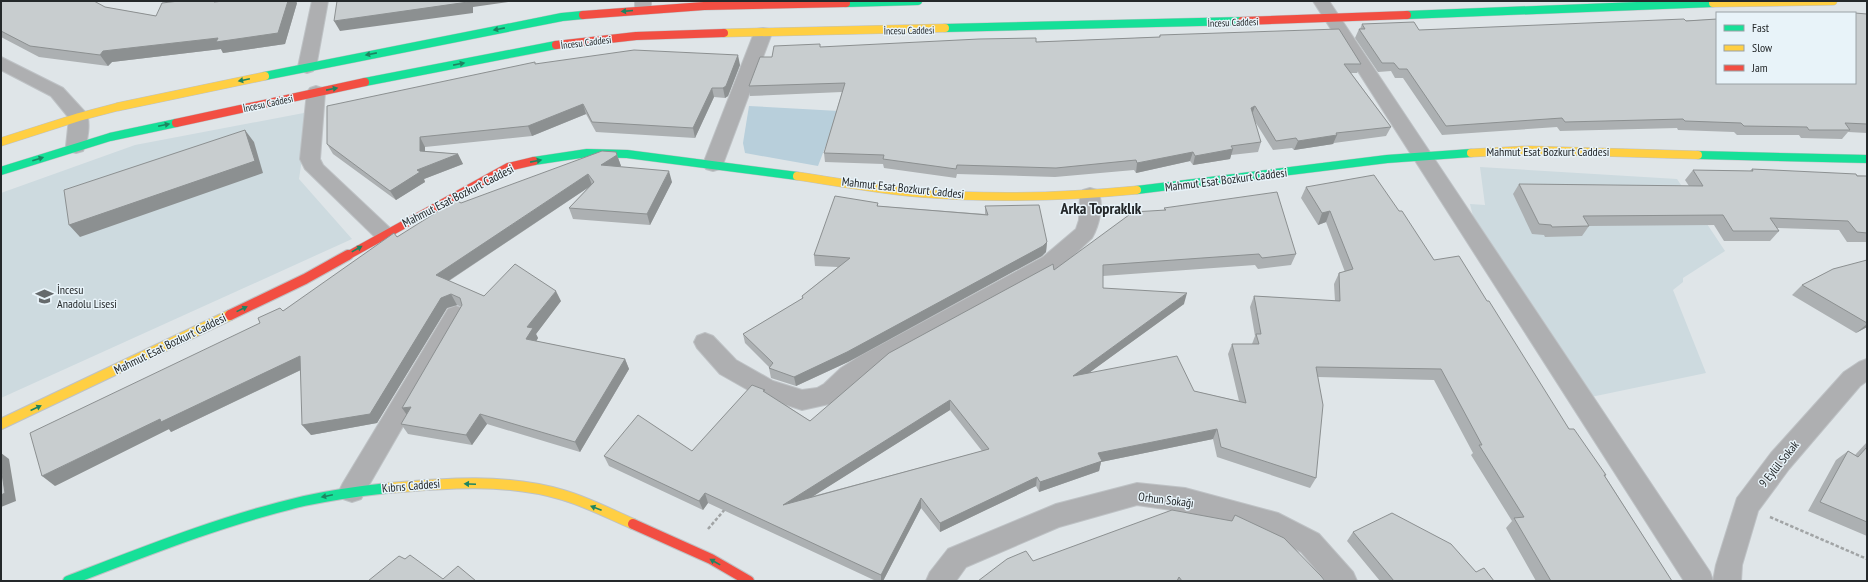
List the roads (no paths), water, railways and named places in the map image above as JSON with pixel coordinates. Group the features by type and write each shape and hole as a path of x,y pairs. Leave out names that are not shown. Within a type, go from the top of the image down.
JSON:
{"main road":[{"path":"1,142 79,117 307,67 562,17 643,5 704,6 918,1"},
{"name":"İncesu Caddesi","path":"1,171 76,146 110,137 316,92 568,43 643,36 763,32 1133,25 1326,10 1833,1"},
{"name":"Mahmut Esat Bozkurt Caddesi","path":"1,424 305,279 384,234 508,168 532,161 587,153 627,154 713,164 932,194 996,198 1090,195 1201,184 1420,155 1528,150 1867,159"},
{"name":"Kıbrıs Caddesi","path":"68,581 222,524 269,509 352,491 449,483 510,485 562,495 609,513 690,550 749,581"}],"street":[{"path":"307,67 320,1"},
{"path":"1326,10 1700,581"},
{"path":"713,164 763,32"},
{"path":"1,63 57,92 79,117 76,146"},
{"path":"316,92 310,159 315,169 384,234"},
{"path":"705,342 728,367 765,388 802,400 822,397 832,391 849,375 868,363 1051,263 1085,233 1089,220 1090,195"},
{"path":"352,491 456,315"},
{"name":"9 Eylül Sokak","path":"1727,581 1729,565 1746,506 1780,461 1852,379 1867,369"},
{"name":"Orhun Sokağı","path":"940,581 957,558 1056,516 1137,494 1185,500 1269,520 1310,543 1343,581"}],"place":[{"name":"İncesu Anadolu Lisesi","path":"44,297"}],"district":[{"name":"Arka Topraklık","path":"1101,208"}]}
